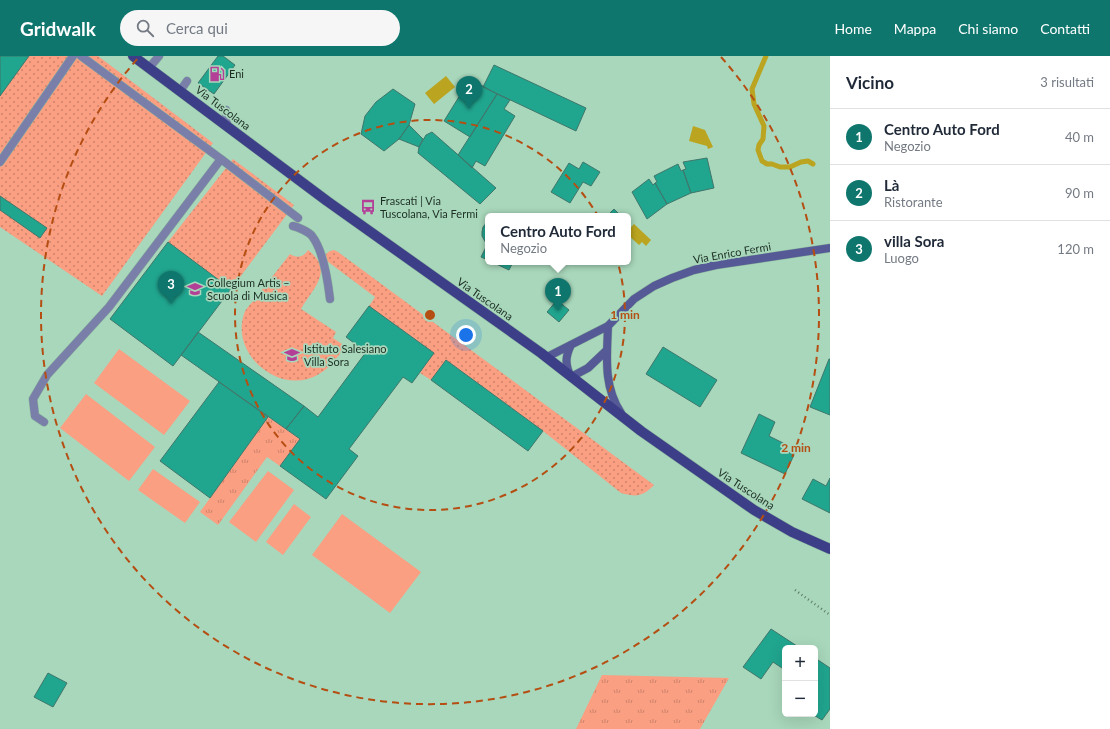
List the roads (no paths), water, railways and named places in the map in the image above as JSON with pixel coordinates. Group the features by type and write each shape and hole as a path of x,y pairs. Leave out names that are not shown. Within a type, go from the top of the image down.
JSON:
{"main road":[{"name":"Via Tuscolana","path":"133,56 375,236 547,358 624,419 754,510 792,532 830,549"}],"street":[{"name":"Via Enrico Fermi","path":"547,358 608,326 640,294 660,282 678,275 716,264 830,248"},
{"path":"608,326 607,373 609,387 615,404 624,419"},
{"path":"572,345 567,353 566,361 567,369 571,377 588,368 607,350"}],"lane":[{"path":"0,162 74,56"},
{"path":"81,56 298,218"},
{"path":"149,68 159,56"},
{"path":"180,91 187,81"},
{"path":"226,110 227,126"},
{"path":"44,422 34,416 33,399 47,375 109,307 220,159"},
{"path":"293,226 296,226 312,235 327,274 330,299"}],"waterway":[{"path":"766,56 752,89 754,104 764,126 763,139 758,150 762,161 767,164 780,167 790,167 801,162 808,161 813,164"}],"place":[{"name":"Eni","path":"217,74"},
{"name":"Là","path":"469,109"},
{"name":"Frascati | Via Tuscolana, Via Fermi","path":"368,207"},
{"name":"Collegium Artis – Scuola di Musica","path":"195,289"},
{"name":"villa Sora","path":"171,304"},
{"name":"Centro Auto Ford","path":"558,311"},
{"name":"Istituto Salesiano Villa Sora","path":"292,355"}]}
